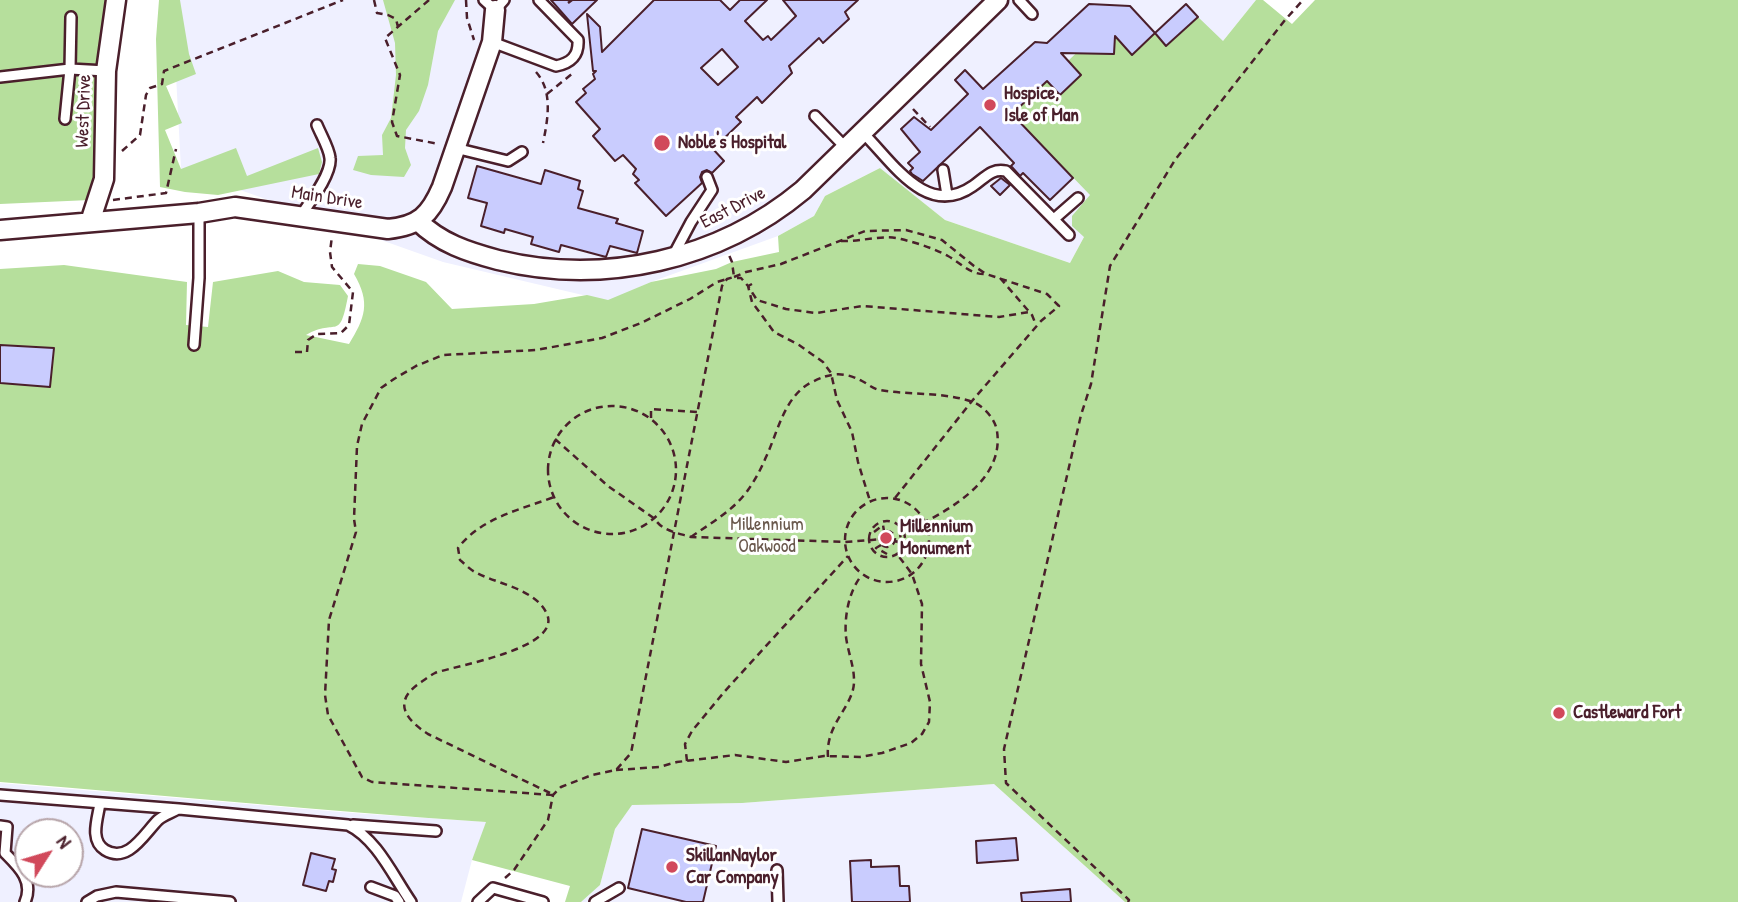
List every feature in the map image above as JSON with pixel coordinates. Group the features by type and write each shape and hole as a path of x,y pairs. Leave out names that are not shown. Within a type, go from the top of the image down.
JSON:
{"street":[{"name":"West Drive","path":"90,222 104,179 106,71 116,0"},
{"name":"East Drive","path":"418,221 438,239 474,254 522,265 582,269 633,267 671,259 722,241 784,206 863,133 998,0"},
{"path":"418,221 434,207 450,146 485,44 494,3"},
{"name":"Main Drive","path":"0,230 199,213 235,207 388,229 402,228 418,221"}],"lane":[{"path":"485,44 556,66 573,59 579,49 578,40 539,0"},
{"path":"1019,0 1032,14"},
{"path":"65,119 71,17"},
{"path":"0,77 70,69 106,71"},
{"path":"816,116 846,148"},
{"path":"302,215 323,183 330,163 317,125"},
{"path":"863,133 911,184 923,192 947,195 966,191 991,172 1006,171 1069,235"},
{"path":"450,146 508,161 522,152"},
{"path":"943,170 947,195"},
{"path":"671,259 712,190 708,177"},
{"path":"1054,219 1078,198"},
{"path":"194,345 199,278 199,213"},
{"path":"0,795 436,831"},
{"path":"100,803 95,836 101,847 112,854 128,851 160,818 179,808"},
{"path":"348,825 369,840 411,902"},
{"path":"0,826 7,827 5,853 21,869 29,885 25,902"},
{"path":"777,870 778,902"},
{"path":"371,887 395,896 399,902"},
{"path":"478,902 493,887 543,902"},
{"path":"595,902 619,888"},
{"path":"87,902 97,896 116,892 174,900 230,902"}],"path":[{"path":"157,86 162,84 164,71 343,0"},
{"path":"374,0 376,14 396,19 398,27"},
{"path":"429,0 385,38 400,75 392,122 397,136 450,146"},
{"path":"466,0 470,33 485,44"},
{"path":"1128,902 1129,900 1006,783 1004,749 1081,415 1091,384 1110,266 1175,160 1284,20 1303,0"},
{"path":"536,72 545,82 547,94 547,124 543,143"},
{"path":"547,94 573,73"},
{"path":"914,109 930,127"},
{"path":"98,202 166,193 176,149"},
{"path":"295,352 307,352 308,340 317,334 341,333 349,325 353,292 332,267 330,252 333,228"},
{"path":"553,795 372,782 362,777 328,715 325,674 329,620 356,532 354,519 357,446 362,424 381,388 416,366 443,355 536,350 602,338 642,323 718,282 781,264 865,231 906,230 942,240 986,274"},
{"path":"841,241 898,238 947,256 977,274 1000,278 1047,295 1059,306 1036,326 895,498"},
{"path":"722,241 732,262 734,277"},
{"path":"734,277 741,278 750,285 757,300 786,309 816,313 863,306 999,317 1029,312"},
{"path":"1000,278 1029,312 1036,326"},
{"path":"616,770 631,753 722,286 727,279"},
{"path":"750,285 752,302 774,332 823,362 831,373 837,400 852,432 870,501"},
{"path":"691,537 730,510 746,492 767,457 788,406 809,383 831,373 845,374 877,390 972,401 988,413 996,424 998,447 985,476 974,490 925,522 902,532"},
{"path":"609,405 631,408 650,418 664,431 673,448 677,467 675,486 667,504 655,519 624,534 591,531 575,523 563,512 554,497 548,478 548,458 555,439 569,422 587,410 598,407 609,405"},
{"path":"650,418 651,409 698,412"},
{"path":"555,439 608,486 655,519 659,525 675,533 691,537 845,542 884,539"},
{"path":"553,795 428,734 414,725 405,714 404,700 410,691 432,674 530,645 545,632 548,615 542,606 528,594 474,572 460,560 458,548 469,533 487,521 554,497"},
{"path":"895,498 918,511 925,522 929,536 928,550 922,564 912,574 900,580 874,580 862,574 848,556 845,542 851,517 870,501 895,498"},
{"path":"880,522 896,523 902,532 905,542 897,555 888,558 878,556 871,549 868,540 871,529 880,522"},
{"path":"874,532 883,525 884,531"},
{"path":"884,531 892,533 895,541"},
{"path":"878,540 884,531"},
{"path":"895,541 901,543 902,532"},
{"path":"878,540 888,548 895,541"},
{"path":"881,545 876,548 887,554"},
{"path":"493,887 514,870 548,820 553,795 574,780 616,770 659,767 735,755 786,761 828,757 860,758 911,743 922,734 929,722 930,702 919,645 922,604 912,574 897,555"},
{"path":"687,761 685,744 692,731 848,556"},
{"path":"828,757 827,745 834,723 855,683 846,635 854,584 862,574"}],"shaded area":[{"name":"Noble's Hospital","path":"172,0 1256,0 1160,119 1096,214 1070,263 945,220 880,168 825,196 814,216 778,236 651,282 608,301 443,262 181,169"},
{"path":"0,783 487,822 472,860 461,902 0,902"},
{"path":"994,784 1125,902 581,902 600,885 615,829 631,805 742,803"}],"green space":[{"path":"0,0 108,0 100,56 100,182 90,200 0,204"},
{"path":"159,0 180,0 189,54 196,74 166,86 182,123 165,130 181,169 236,148 247,176 318,148 322,162 319,174 218,195 160,187 156,39"},
{"path":"383,0 455,0 438,31 428,85 419,111 406,130 405,148 411,165 404,177 371,175 353,170 358,156 383,155 382,135 391,118 396,75 395,43"},
{"name":"Millennium Oakwood","path":"1256,0 1263,0 1292,24 1315,0 1738,0 1738,902 1125,902 994,784 742,803 632,805 615,829 600,885 581,902 565,902 570,886 472,860 486,822 0,782 0,269 64,265 187,282 186,325 208,327 213,282 278,271 304,282 340,285 348,296 339,324 306,335 349,344 364,310 363,294 354,274 358,264 380,266 426,282 452,309 534,304 587,295 608,300 651,282 716,269 732,262 779,252 778,236 814,216 825,196 880,168 945,220 1070,263 1084,237 1072,226 1072,216 1090,195 1012,114 1047,81 1061,95 1081,75 1068,61 1094,36 1094,54 1114,54 1115,36 1132,54 1155,33 1167,46 1198,17 1223,41"}],"building":[{"path":"551,0 597,0 572,24"},
{"name":"Noble's Hospital","path":"654,0 720,0 730,10 740,0 767,0 745,21 763,40 768,36 771,40 796,16 783,0 858,0 845,12 849,19 823,43 819,38 789,66 792,73 762,103 757,97 736,117 741,122 713,149 724,161 712,173 707,170 702,172 702,183 666,216 635,183 639,180 633,174 636,169 623,155 615,161 593,136 600,129 576,102 586,93 583,89 595,79 593,74 596,71 593,71 587,14 600,27 602,52","holes":["722,49 738,67 718,85 701,68"]},
{"name":"Hospice, Isle of Man","path":"1089,4 1130,6 1155,33 1132,55 1115,36 1114,54 1061,53 1081,75 1060,95 1047,81 1012,114 1073,178 1050,200 1023,173 1020,176 1011,166 1014,163 980,127 923,181 912,174 910,171 913,168 908,163 920,152 901,129 914,117 931,130 968,94 955,80 965,70 983,89 1035,42 1047,43"},
{"path":"1186,4 1198,17 1166,46 1155,33"},
{"path":"477,166 541,184 545,170 580,181 578,189 583,191 578,208 618,219 616,223 643,231 637,253 610,246 606,257 561,245 559,252 531,244 533,237 481,226 487,203 468,198"},
{"path":"1001,178 1010,185 1000,195 991,186"},
{"path":"0,345 54,348 50,387 0,383"},
{"name":"SkillanNaylor Car Company","path":"642,829 716,846 703,902 686,902 628,888"},
{"path":"1016,838 1018,860 977,863 976,841"},
{"path":"311,853 335,859 332,869 336,870 333,882 329,881 326,891 303,885"},
{"path":"871,860 871,867 899,866 900,886 909,886 910,902 852,902 850,861"},
{"path":"1070,889 1071,902 1022,902 1021,893"}],"place":[{"name":"Hospice, Isle of Man","path":"990,105"},
{"name":"Noble's Hospital","path":"662,143"},
{"name":"Millennium Monument","path":"886,538"},
{"name":"Castleward Fort","path":"1559,713"},
{"name":"SkillanNaylor Car Company","path":"672,867"}]}
